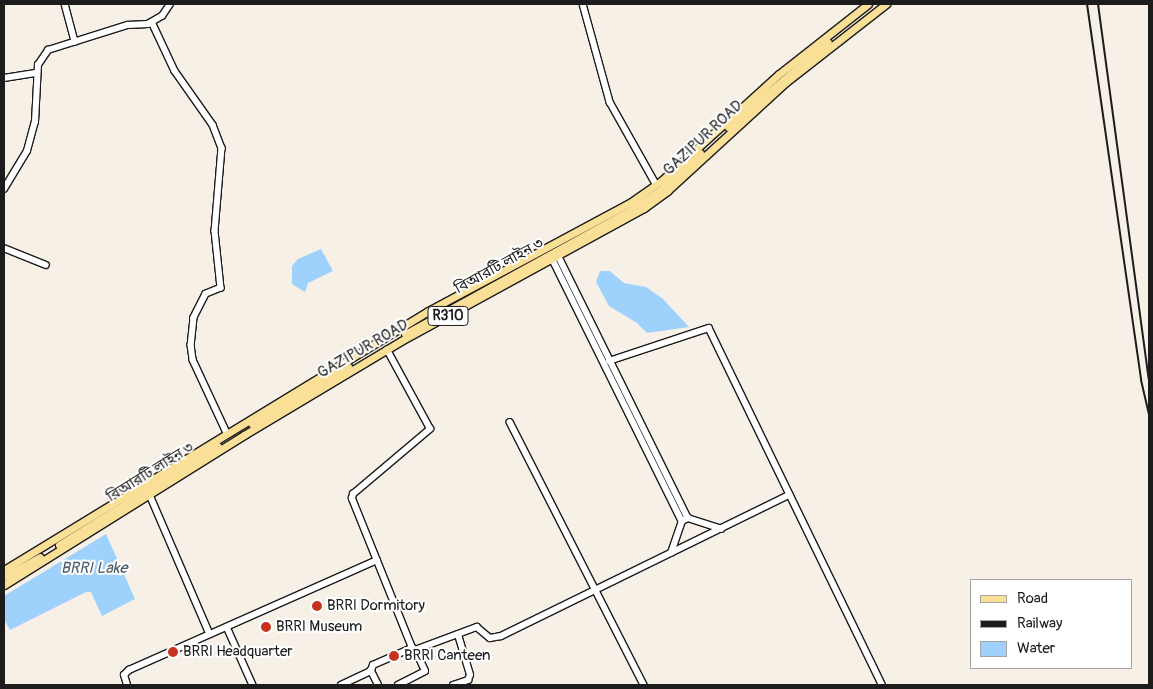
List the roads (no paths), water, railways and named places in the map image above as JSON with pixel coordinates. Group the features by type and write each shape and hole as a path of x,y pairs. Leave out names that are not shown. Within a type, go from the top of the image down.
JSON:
{"main road":[{"name":"বিআরটি লাইন ৩","path":"4,577 306,392 650,198 762,96 865,9 878,4"},
{"name":"R310","path":"865,9 886,4"},
{"name":"GAZIPUR ROAD","path":"4,570 428,311 631,202 656,184 779,74 865,9"},
{"name":"GAZIPUR ROAD","path":"4,585 386,350 556,258 667,191 865,9"}],"street":[{"path":"65,4 75,42"},
{"path":"4,189 29,144 35,122 38,65 48,50 128,24 152,22 162,16 170,4"},
{"path":"582,4 610,102 656,184"},
{"path":"152,22 175,71 213,125 222,148 215,231 221,288 206,294 194,318 190,345 193,360 227,433"},
{"path":"4,78 37,73"},
{"path":"4,248 46,265"},
{"path":"556,258 610,361 688,518"},
{"path":"556,258 682,521"},
{"path":"610,361 709,328 882,685"},
{"path":"386,350 430,429 352,494 376,560 424,671 398,685"},
{"path":"510,422 598,590 644,685"},
{"path":"150,494 210,634"},
{"path":"378,685 371,671 373,665 477,627 490,638 501,636 789,495"},
{"path":"671,553 682,521 688,518 721,528"},
{"path":"127,685 124,675 129,670 376,560"},
{"path":"227,626 253,685"},
{"path":"453,685 468,680 470,675 458,635"},
{"path":"341,685 371,671"}],"water":[{"path":"321,249 333,271 308,283 305,292 292,284 292,266 298,259"},
{"path":"600,271 610,271 624,283 646,287 663,299 689,327 647,333 637,323 609,306 596,282"},
{"name":"BRRI Lake","path":"106,534 135,599 102,616 91,592 86,592 10,630 4,619 4,596"}],"railway":[{"path":"1087,4 1141,380 1149,415"},
{"path":"1098,4 1149,379"}],"place":[{"name":"BRRI Dormitory","path":"317,606"},
{"name":"BRRI Museum","path":"266,627"},
{"name":"BRRI Headquarter","path":"173,652"},
{"name":"BRRI Canteen","path":"394,656"}]}
